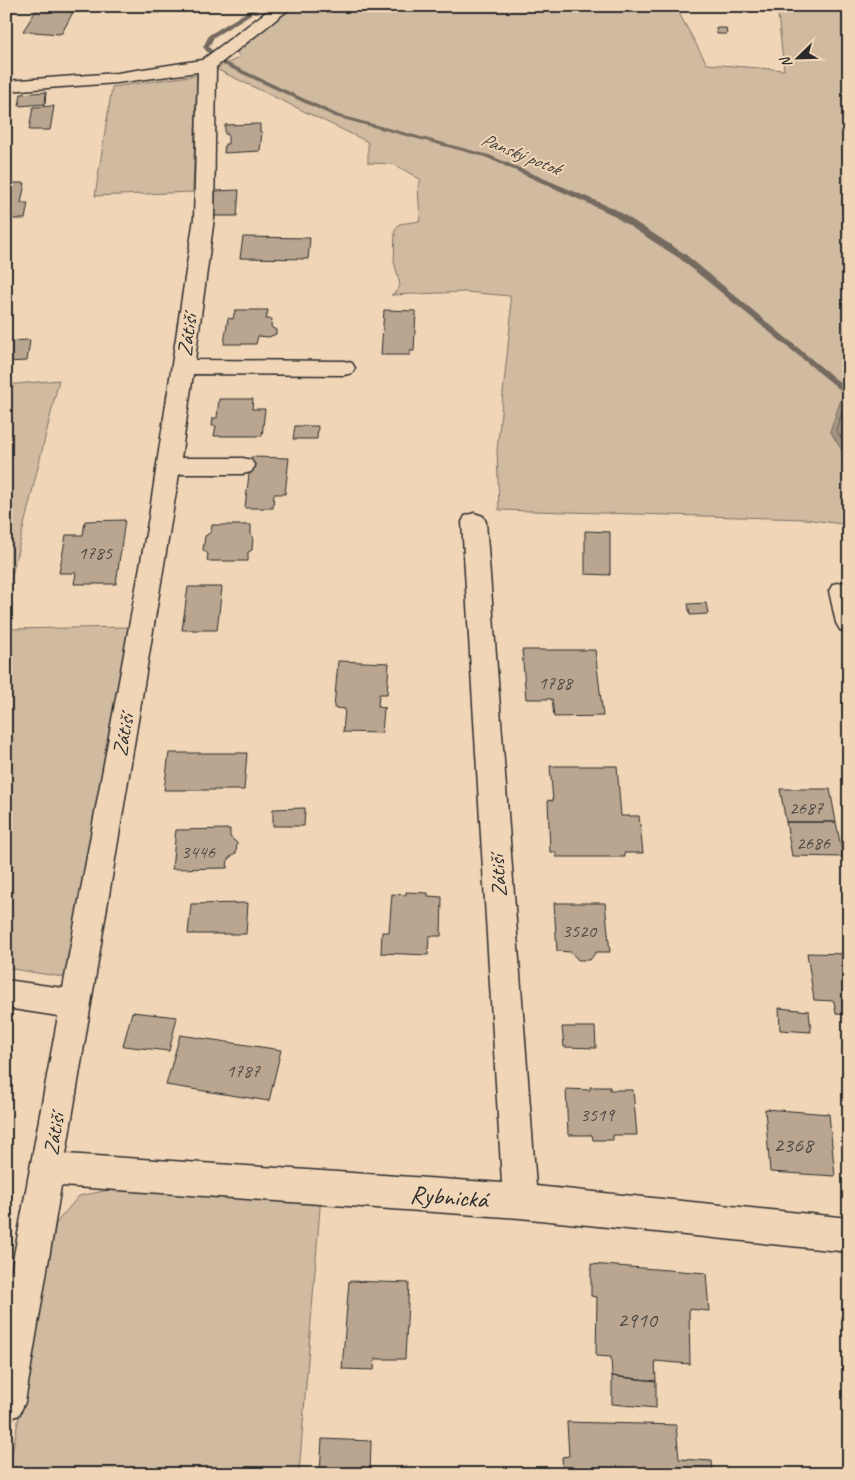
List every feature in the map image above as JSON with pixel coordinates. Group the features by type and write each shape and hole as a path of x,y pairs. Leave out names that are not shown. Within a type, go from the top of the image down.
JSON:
{"street":[{"path":"6,86 117,78 207,65 285,6"},
{"name":"Zátiší","path":"6,1402 160,526 204,218 207,65"},
{"path":"182,367 344,368"},
{"path":"168,466 243,466"},
{"name":"Zátiší","path":"474,522 520,1201"},
{"path":"842,590 849,623"},
{"path":"6,994 75,1004"},
{"name":"Rybnická","path":"48,1168 520,1201 849,1235"}],"shaded area":[{"path":"296,6 680,6 680,15 707,64 784,70 777,6 849,6 849,394 843,394 843,452 849,455 849,525 805,519 499,510 497,450 511,317 510,296 465,292 391,295 396,292 400,285 394,261 395,230 399,224 420,221 418,186 421,180 394,164 368,163 368,142 216,69 240,57 237,53 237,47"},
{"path":"197,75 193,192 95,196 112,87"},
{"path":"59,380 6,600 6,385"},
{"path":"129,627 69,978 6,968 6,629"},
{"path":"129,1186 321,1195 299,1474 8,1474 56,1223 79,1196"}],"water":[{"path":"843,394 849,394 849,455 843,452 830,431"}],"building":[{"path":"49,6 78,6 73,12 46,10"},
{"path":"146,6 162,6 160,13 144,12"},
{"path":"37,9 73,12 62,33 23,31"},
{"path":"716,28 726,28 727,34 717,34"},
{"path":"46,92 45,104 19,106 21,94"},
{"path":"54,106 50,130 29,130 33,107"},
{"path":"260,124 260,132 262,132 260,151 224,153 225,144 228,144 228,134 225,134 225,125"},
{"path":"6,183 25,183 21,203 28,203 25,219 6,219"},
{"path":"239,190 237,216 213,216 215,191"},
{"path":"243,237 310,238 308,259 240,258"},
{"path":"235,310 268,310 266,319 272,319 271,327 276,330 276,334 269,337 258,336 256,344 224,344 228,318 233,319"},
{"path":"384,310 416,311 414,351 410,351 410,355 381,355"},
{"path":"30,340 27,361 6,362 6,341"},
{"path":"219,399 253,399 252,409 265,409 262,436 214,436 216,426 212,426 213,418 217,418"},
{"path":"295,426 318,426 317,439 293,439"},
{"path":"251,457 289,458 285,494 274,494 273,508 245,508"},
{"path":"125,520 116,584 74,584 76,573 59,573 66,535 83,535 85,521"},
{"path":"212,525 251,525 251,534 253,536 252,550 248,552 248,561 207,561 208,554 203,550 205,536 211,532"},
{"path":"585,531 610,532 610,575 585,574"},
{"path":"188,587 222,587 217,630 182,630"},
{"path":"706,603 708,614 690,615 688,604"},
{"path":"522,650 595,650 603,716 554,717 552,699 526,699"},
{"path":"338,661 389,663 387,694 379,694 378,707 386,708 384,709 382,733 343,732 345,709 334,708"},
{"path":"169,753 247,753 244,790 164,790"},
{"path":"550,766 617,766 621,816 639,816 643,853 624,853 625,857 556,857 556,852 550,852 548,800 553,801"},
{"path":"780,789 830,789 836,822 786,822"},
{"path":"305,808 304,826 273,826 273,809"},
{"path":"786,822 836,822 843,857 792,856"},
{"path":"230,829 230,837 237,843 236,853 228,859 227,868 172,869 176,830"},
{"path":"406,892 428,893 428,896 442,897 441,936 429,936 428,955 381,953 382,932 389,932 392,894 406,895"},
{"path":"248,903 246,934 188,934 191,904"},
{"path":"554,903 605,903 610,952 596,952 590,960 578,960 571,952 557,951"},
{"path":"807,953 849,954 849,1015 836,1014 834,1001 814,1000"},
{"path":"779,1008 809,1011 811,1032 780,1030"},
{"path":"132,1012 177,1017 169,1051 123,1046"},
{"path":"562,1027 595,1027 596,1048 564,1047"},
{"path":"180,1035 281,1050 269,1101 166,1085"},
{"path":"590,1087 610,1087 610,1090 633,1090 637,1135 613,1135 613,1140 593,1140 592,1135 568,1135 566,1089 590,1090"},
{"path":"765,1109 829,1114 835,1176 770,1172"},
{"path":"591,1264 706,1273 709,1311 689,1309 690,1364 655,1361 656,1381 612,1376 611,1357 596,1356 597,1297 591,1296"},
{"path":"349,1281 409,1283 405,1359 375,1359 374,1370 342,1369"},
{"path":"612,1376 656,1381 656,1408 612,1404"},
{"path":"567,1422 676,1425 679,1459 712,1461 713,1474 563,1474 562,1457 569,1456"},
{"path":"322,1439 371,1441 370,1474 320,1474"}],"waterway":[{"name":"Panský potok","path":"261,6 211,36 206,47 217,60 337,116 487,156 612,211 682,256 849,394"}]}
